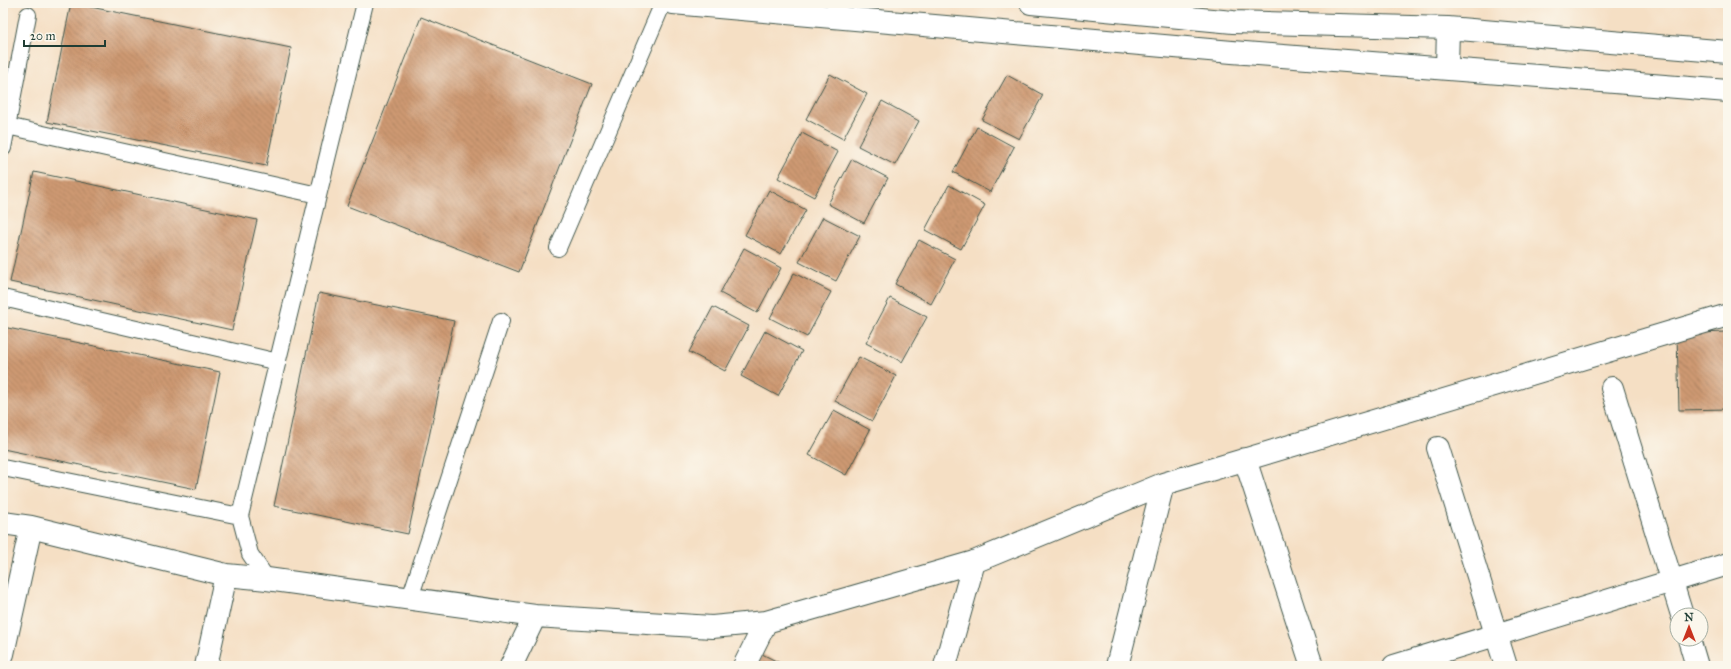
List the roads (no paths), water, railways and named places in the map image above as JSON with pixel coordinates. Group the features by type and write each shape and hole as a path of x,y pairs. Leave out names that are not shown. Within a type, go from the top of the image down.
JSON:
{"street":[{"path":"673,3 1232,52 1728,91"},
{"path":"1031,3 1233,22 1448,28 1728,52"},
{"path":"1232,52 1233,22"},
{"path":"1447,68 1448,28"},
{"path":"3,523 31,527 226,575 410,598 534,616 712,627 766,622 974,562 1163,484 1728,315"},
{"path":"1612,388 1679,607"},
{"path":"1438,448 1506,666"},
{"path":"1245,459 1312,666"},
{"path":"1117,666 1163,484"},
{"path":"3,654 31,527"},
{"path":"945,666 974,562"},
{"path":"1394,666 1671,580 1728,564"},
{"path":"206,666 226,575"},
{"path":"511,666 534,616"},
{"path":"744,666 766,622"},
{"path":"1691,647 1697,666"}],"lane":[{"path":"267,579 250,554 240,516 365,3"},
{"path":"558,248 663,3"},
{"path":"3,148 28,15"},
{"path":"7,126 318,195"},
{"path":"3,298 278,362"},
{"path":"410,598 501,321"},
{"path":"3,468 240,516"}]}
